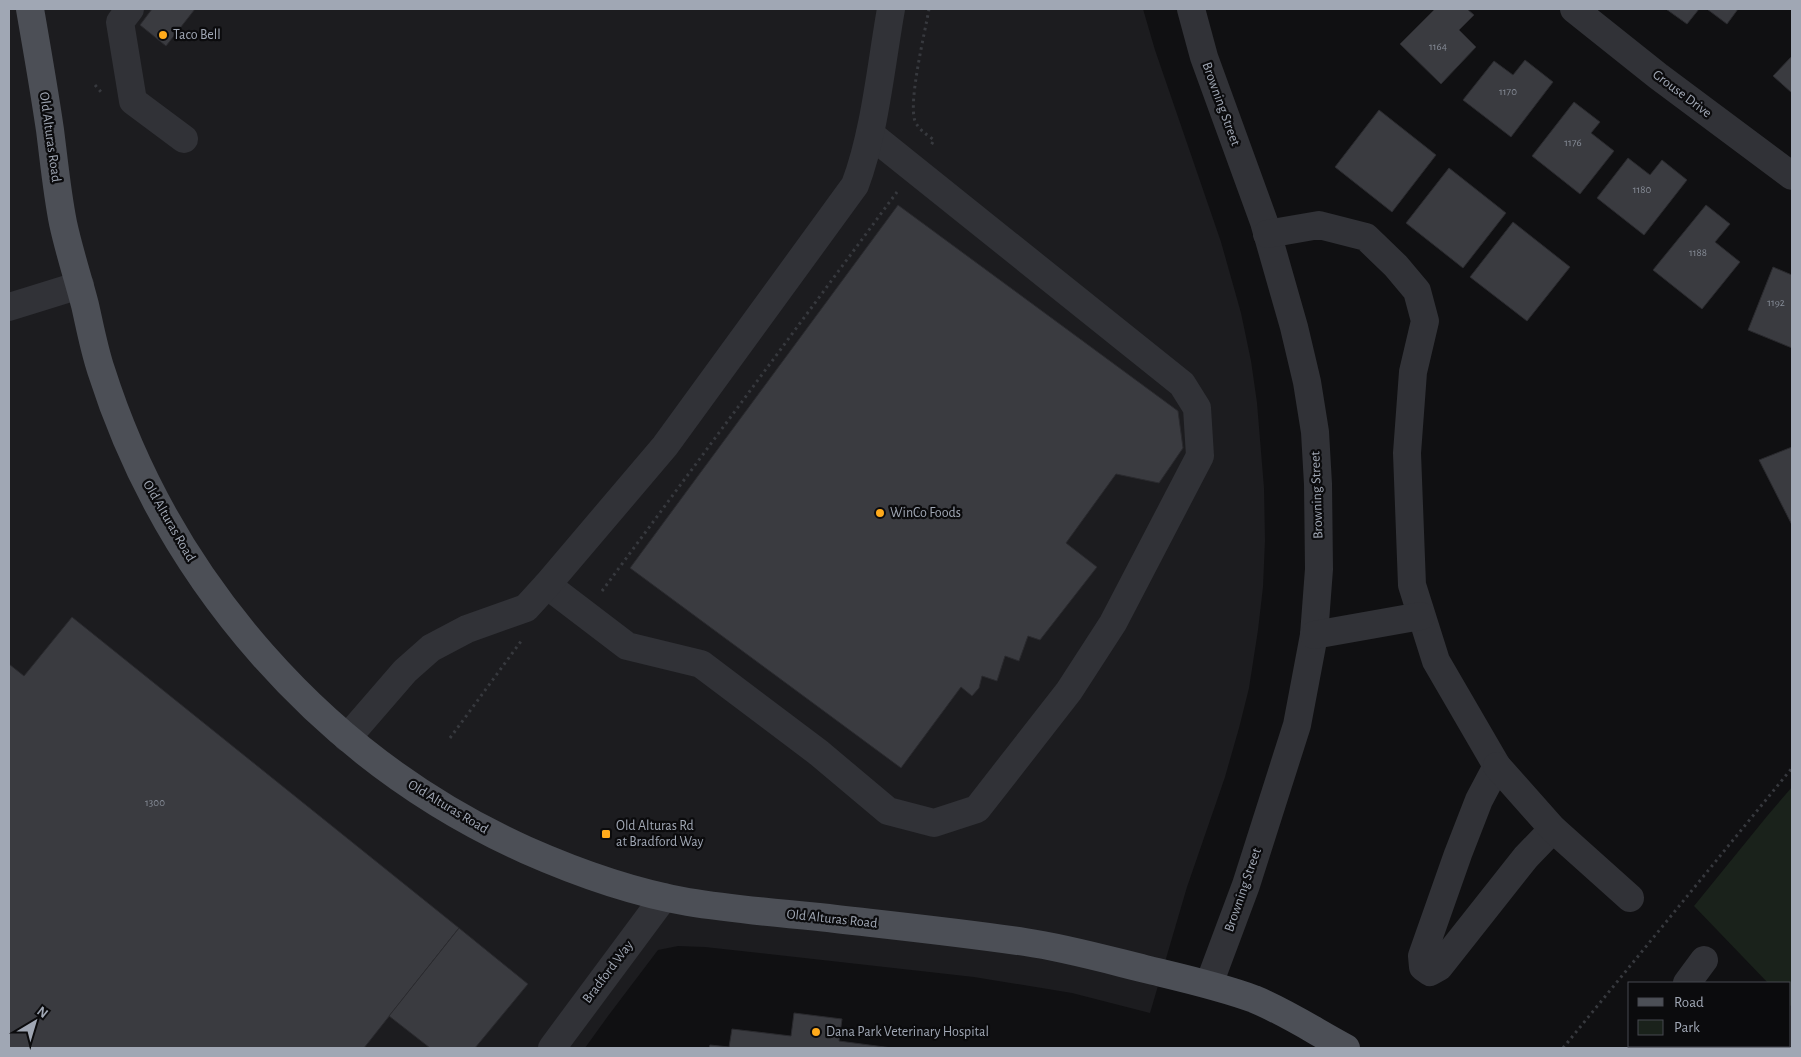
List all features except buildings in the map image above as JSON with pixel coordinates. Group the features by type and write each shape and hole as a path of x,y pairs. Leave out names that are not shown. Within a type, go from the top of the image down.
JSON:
{"main road":[{"name":"Old Alturas Road","path":"30,9 49,121 63,223 80,285 98,364 138,464 182,546 223,608 243,633 300,695 347,738 420,792 462,818 569,869 639,892 754,911 1024,942 1061,948 1209,984 1264,1004 1346,1048"}],"street":[{"path":"130,9 120,22 134,101 184,139"},
{"path":"347,738 405,670 431,648 467,629 526,608 665,446 855,185 870,134 891,9"},
{"name":"Browning Street","path":"1191,9 1204,57 1267,234 1296,336 1307,382 1315,432 1318,484 1319,569 1314,635 1297,725 1246,885 1209,984"},
{"name":"Grouse Drive","path":"1574,9 1658,76 1792,176"},
{"path":"547,585 627,646 701,664 819,753 888,811 934,823 977,809 1069,691 1114,623 1200,456 1197,408 1182,384 870,134"},
{"path":"1267,234 1319,225 1366,237 1396,266 1417,291 1425,321 1413,372 1407,453 1412,585 1436,661 1497,766 1553,829 1630,898"},
{"path":"9,307 80,285"},
{"path":"1314,635 1422,616"},
{"path":"1497,766 1479,800 1458,854 1422,956 1423,967 1430,972 1438,967 1526,857 1553,829"},
{"name":"Bradford Way","path":"552,1048 664,897"},
{"path":"1688,982 1704,960"}],"path":[{"path":"584,614 840,268"},
{"path":"450,738 527,633"},
{"path":"1563,1048 1792,768"}],"shaded area":[{"path":"9,9 1143,9 1155,50 1221,242 1241,313 1257,403 1264,488 1265,540 1263,587 1249,688 1225,777 1187,887 1150,1013 1072,993 974,977 705,947 678,946 658,950 585,1048 9,1048"}],"green space":[{"path":"1792,787 1792,1008 1791,982 1767,982 1694,906"}],"place":[{"name":"Taco Bell","path":"163,35"},
{"name":"WinCo Foods","path":"880,513"},
{"name":"Old Alturas Rd at Bradford Way","path":"606,834"},
{"name":"Dana Park Veterinary Hospital","path":"816,1032"}]}
